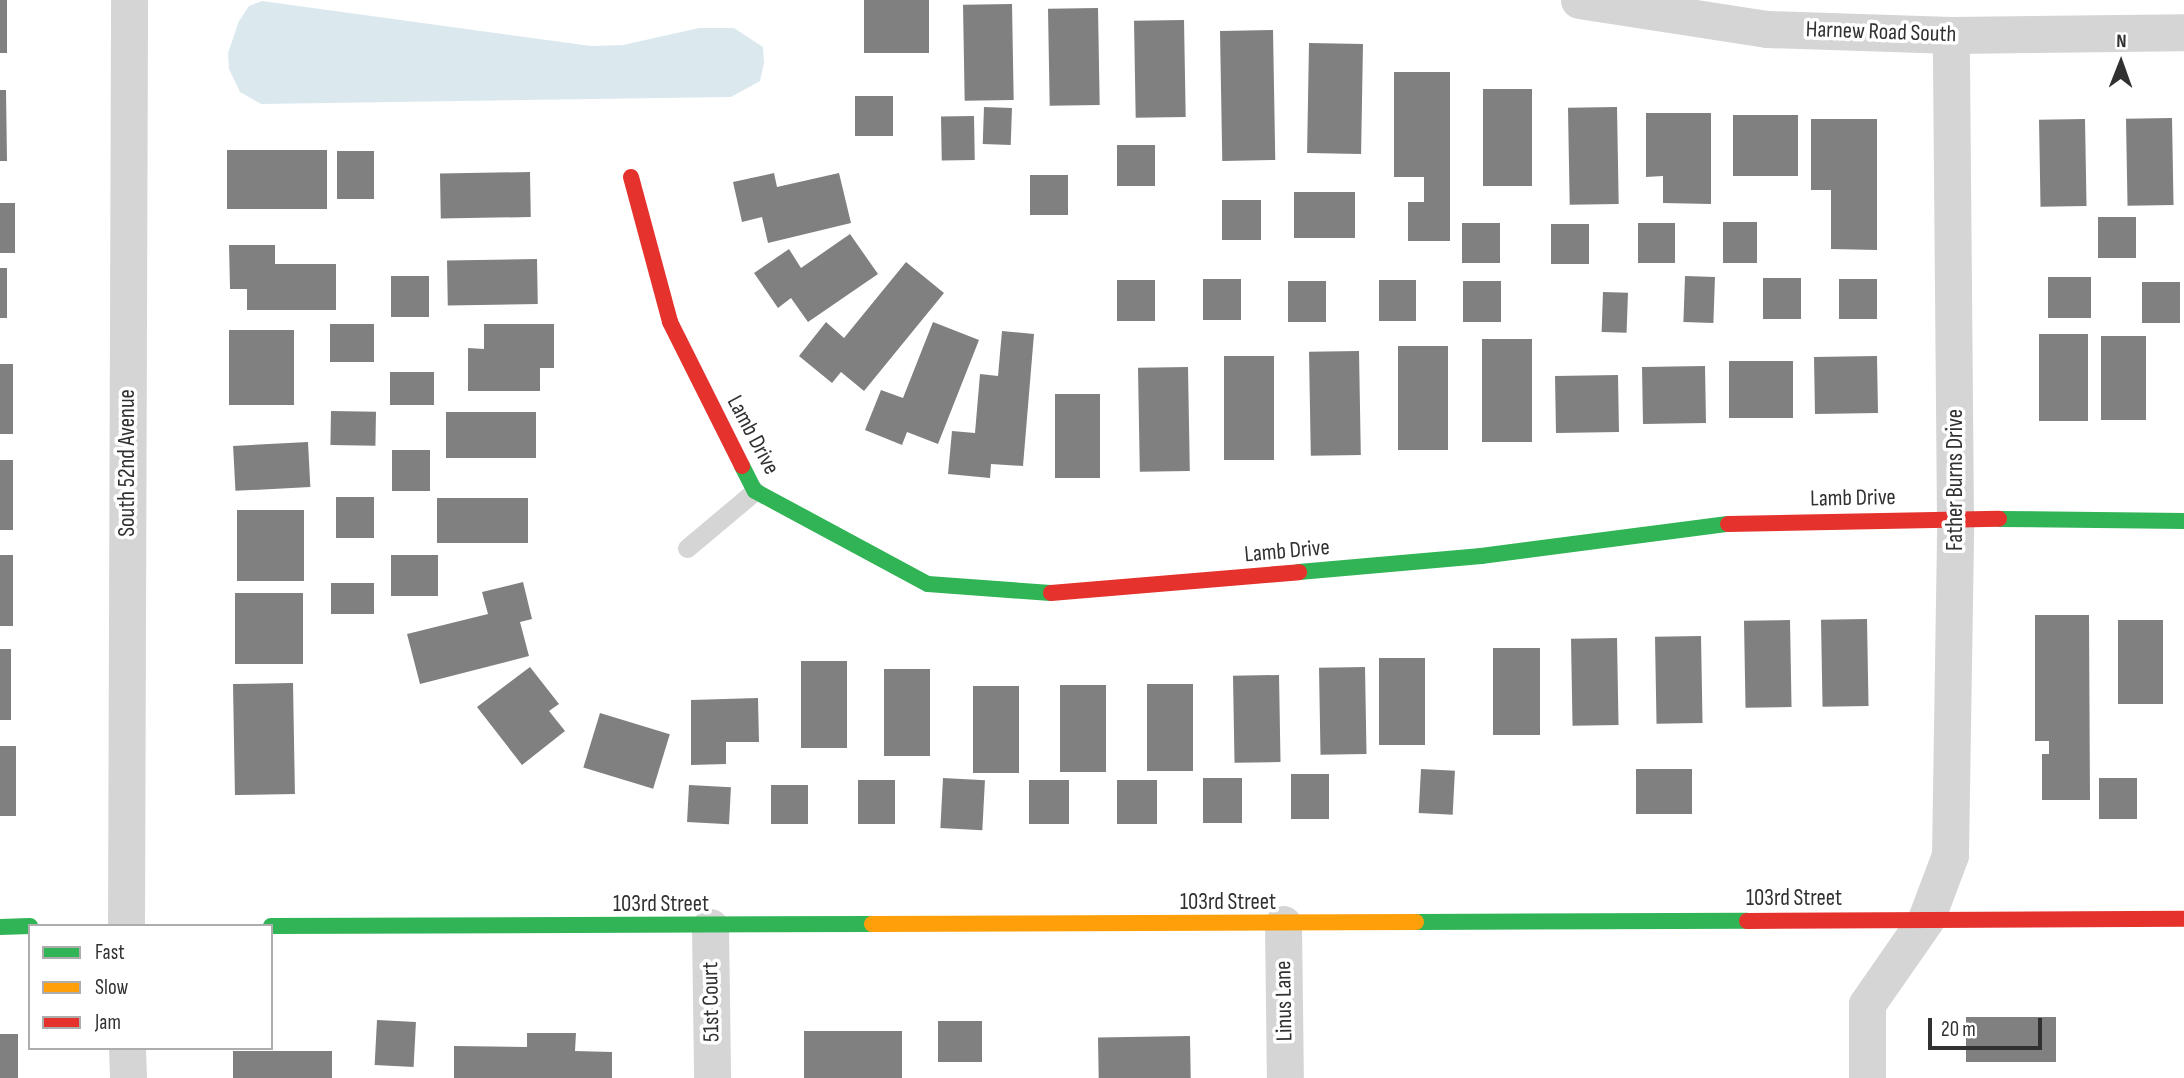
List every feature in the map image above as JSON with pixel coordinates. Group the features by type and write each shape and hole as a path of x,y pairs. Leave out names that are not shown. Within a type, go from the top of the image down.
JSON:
{"main road":[{"name":"Lamb Drive","path":"631,177 670,322 755,491 928,584 1061,594 1481,556 1725,524 1955,519 2184,521"},
{"name":"103rd Street","path":"273,926 710,927 2184,919"},
{"path":"0,927 28,926"}],"street":[{"name":"South 52nd Avenue","path":"126,924 129,0"},
{"name":"Harnew Road South","path":"1579,0 1767,29 1951,35 2184,32"},
{"name":"Father Burns Drive","path":"1867,1078 1867,1004 1926,919 1951,855 1955,519 1951,35"},
{"name":"Linus Lane","path":"1283,924 1285,1078"},
{"name":"51st Court","path":"710,927 712,1078"},
{"path":"127,1050 128,1078"}],"lane":[{"path":"687,548 755,491"}],"shaded area":[{"path":"262,1 591,46 623,45 699,28 734,28 763,47 764,63 760,81 731,97 261,104 240,92 229,69 228,53 239,21 249,6"}],"building":[{"path":"0,0 7,0 7,53 0,53"},
{"path":"864,0 929,0 929,53 864,53"},
{"path":"1012,4 1014,100 965,101 963,5"},
{"path":"1098,8 1100,105 1050,106 1048,9"},
{"path":"1184,20 1186,117 1136,118 1134,21"},
{"path":"1273,30 1275,160 1222,161 1220,31"},
{"path":"1309,43 1363,44 1361,154 1307,153"},
{"path":"1394,72 1450,72 1450,241 1408,241 1408,202 1424,202 1424,177 1394,177"},
{"path":"1483,89 1532,89 1532,186 1483,186"},
{"path":"0,90 6,90 7,161 0,161"},
{"path":"855,96 893,96 893,136 855,136"},
{"path":"984,107 1012,108 1011,145 983,144"},
{"path":"1617,107 1619,204 1570,205 1568,108"},
{"path":"1646,113 1711,113 1711,204 1663,203 1663,176 1646,177"},
{"path":"1733,115 1798,115 1798,176 1733,176"},
{"path":"974,116 975,160 942,161 941,117"},
{"path":"2172,118 2174,205 2128,206 2126,119"},
{"path":"1811,119 1877,119 1877,250 1831,249 1831,190 1811,190"},
{"path":"2085,119 2087,206 2041,207 2039,120"},
{"path":"1117,145 1155,145 1155,186 1117,186"},
{"path":"227,150 327,150 327,209 227,209"},
{"path":"337,151 374,151 374,199 337,199"},
{"path":"530,172 531,217 441,219 440,174"},
{"path":"774,173 777,187 839,173 851,223 768,243 762,217 742,222 733,182"},
{"path":"1030,175 1068,175 1068,215 1030,215"},
{"path":"1294,192 1355,192 1355,238 1294,238"},
{"path":"1222,200 1261,200 1261,240 1222,240"},
{"path":"0,203 15,203 15,253 0,253"},
{"path":"2098,217 2136,217 2136,258 2098,258"},
{"path":"1723,222 1757,222 1757,263 1723,263"},
{"path":"1462,223 1500,223 1500,263 1462,263"},
{"path":"1638,223 1675,223 1675,263 1638,263"},
{"path":"1551,224 1589,224 1589,264 1551,264"},
{"path":"850,234 878,274 808,322 791,298 778,308 754,273 789,249 801,268"},
{"path":"229,245 275,245 275,264 336,264 336,310 247,310 247,289 230,289"},
{"path":"537,259 538,304 448,306 447,261"},
{"path":"906,262 944,293 864,391 841,372 832,383 799,356 826,322 844,338"},
{"path":"0,268 7,268 7,318 0,318"},
{"path":"391,276 429,276 429,317 391,317"},
{"path":"1685,276 1715,277 1713,323 1683,322"},
{"path":"2048,277 2091,277 2091,318 2048,318"},
{"path":"1763,278 1801,278 1801,319 1763,319"},
{"path":"1203,279 1241,279 1241,320 1203,320"},
{"path":"1839,279 1877,279 1877,319 1839,319"},
{"path":"1117,280 1155,280 1155,321 1117,321"},
{"path":"1379,280 1416,280 1416,321 1379,321"},
{"path":"1288,281 1326,281 1326,322 1288,322"},
{"path":"1463,281 1501,281 1501,322 1463,322"},
{"path":"2142,282 2180,282 2180,323 2142,323"},
{"path":"1603,292 1628,293 1627,333 1602,332"},
{"path":"933,322 979,340 938,444 907,432 902,445 865,430 881,390 903,398"},
{"path":"330,324 374,324 374,362 330,362"},
{"path":"484,324 554,324 554,368 540,368 540,391 468,391 468,348 484,349"},
{"path":"229,330 294,330 294,405 229,405"},
{"path":"1002,331 1034,334 1023,466 991,464 990,478 948,474 952,431 975,433 980,374 998,376"},
{"path":"2039,334 2088,334 2088,421 2039,421"},
{"path":"2101,336 2146,336 2146,420 2101,420"},
{"path":"1482,339 1532,339 1532,442 1482,442"},
{"path":"1398,346 1448,346 1448,450 1398,450"},
{"path":"1359,351 1361,455 1311,456 1309,352"},
{"path":"1224,356 1274,356 1274,460 1224,460"},
{"path":"1877,356 1878,413 1815,414 1814,357"},
{"path":"1729,361 1793,361 1793,418 1729,418"},
{"path":"0,364 13,364 13,434 0,434"},
{"path":"1705,366 1706,423 1643,424 1642,367"},
{"path":"1188,367 1190,471 1140,472 1138,368"},
{"path":"390,372 434,372 434,405 390,405"},
{"path":"1618,375 1619,432 1556,433 1555,376"},
{"path":"1055,394 1100,394 1100,478 1055,478"},
{"path":"331,411 376,412 375,446 330,445"},
{"path":"446,412 536,412 536,458 446,458"},
{"path":"308,442 310,487 235,491 233,446"},
{"path":"392,450 430,450 430,491 392,491"},
{"path":"0,460 13,460 13,530 0,530"},
{"path":"336,497 374,497 374,538 336,538"},
{"path":"437,498 528,498 528,543 437,543"},
{"path":"237,510 304,510 304,581 237,581"},
{"path":"0,555 13,555 13,626 0,626"},
{"path":"391,555 438,555 438,596 391,596"},
{"path":"523,582 532,619 520,622 529,656 420,684 407,634 488,614 482,592"},
{"path":"331,583 374,583 374,614 331,614"},
{"path":"235,593 303,593 303,664 235,664"},
{"path":"2035,615 2089,615 2090,800 2042,800 2042,754 2049,754 2049,741 2035,741"},
{"path":"1867,619 1869,706 1823,707 1821,620"},
{"path":"1790,620 1792,707 1746,708 1744,621"},
{"path":"2118,620 2163,620 2163,704 2118,704"},
{"path":"1701,636 1703,723 1657,724 1655,637"},
{"path":"1617,638 1619,725 1573,726 1571,639"},
{"path":"1493,648 1540,648 1540,735 1493,735"},
{"path":"0,649 11,649 11,720 0,720"},
{"path":"1379,658 1425,658 1425,745 1379,745"},
{"path":"801,661 847,661 847,748 801,748"},
{"path":"530,667 559,704 549,711 565,731 522,765 477,707"},
{"path":"1365,667 1367,754 1321,755 1319,668"},
{"path":"884,669 930,669 930,756 884,756"},
{"path":"1279,675 1281,762 1235,763 1233,676"},
{"path":"293,683 295,794 235,795 233,684"},
{"path":"1147,684 1193,684 1193,771 1147,771"},
{"path":"1060,685 1106,685 1106,772 1060,772"},
{"path":"973,686 1019,686 1019,773 973,773"},
{"path":"758,698 759,742 726,742 726,764 691,765 691,700"},
{"path":"600,713 670,734 653,789 583,768"},
{"path":"0,746 16,746 16,816 0,816"},
{"path":"1421,769 1455,771 1453,815 1419,813"},
{"path":"1636,769 1692,769 1692,814 1636,814"},
{"path":"1291,774 1329,774 1329,819 1291,819"},
{"path":"943,778 985,780 982,830 940,828"},
{"path":"1203,778 1242,778 1242,823 1203,823"},
{"path":"2099,778 2137,778 2137,819 2099,819"},
{"path":"858,780 895,780 895,824 858,824"},
{"path":"1029,780 1069,780 1069,824 1029,824"},
{"path":"1117,780 1157,780 1157,824 1117,824"},
{"path":"689,785 731,787 729,824 687,822"},
{"path":"771,785 808,785 808,824 771,824"},
{"path":"1966,1017 2056,1017 2056,1062 1966,1062"},
{"path":"377,1020 416,1022 414,1067 375,1065"},
{"path":"938,1021 982,1021 982,1062 938,1062"},
{"path":"804,1031 902,1031 902,1078 804,1078"},
{"path":"527,1033 576,1033 575,1051 612,1052 612,1078 454,1078 454,1046 527,1047"},
{"path":"0,1034 18,1034 18,1078 0,1078"},
{"path":"1190,1036 1191,1078 1099,1078 1098,1038"},
{"path":"233,1051 332,1051 332,1078 233,1078"}],"traffic: fast":[{"path":"742,466 755,491 928,584 1051,593"},
{"path":"1999,519 2184,521"},
{"path":"1299,572 1481,556 1728,524"},
{"path":"1416,922 1747,921"},
{"path":"273,926 872,924"},
{"path":"0,927 28,926"}],"traffic: slow":[{"path":"872,924 1416,922"}],"traffic: jam":[{"path":"631,177 670,322 742,466"},
{"path":"1728,524 1999,519"},
{"path":"1051,593 1299,572"},
{"path":"1747,921 2184,919"}]}
